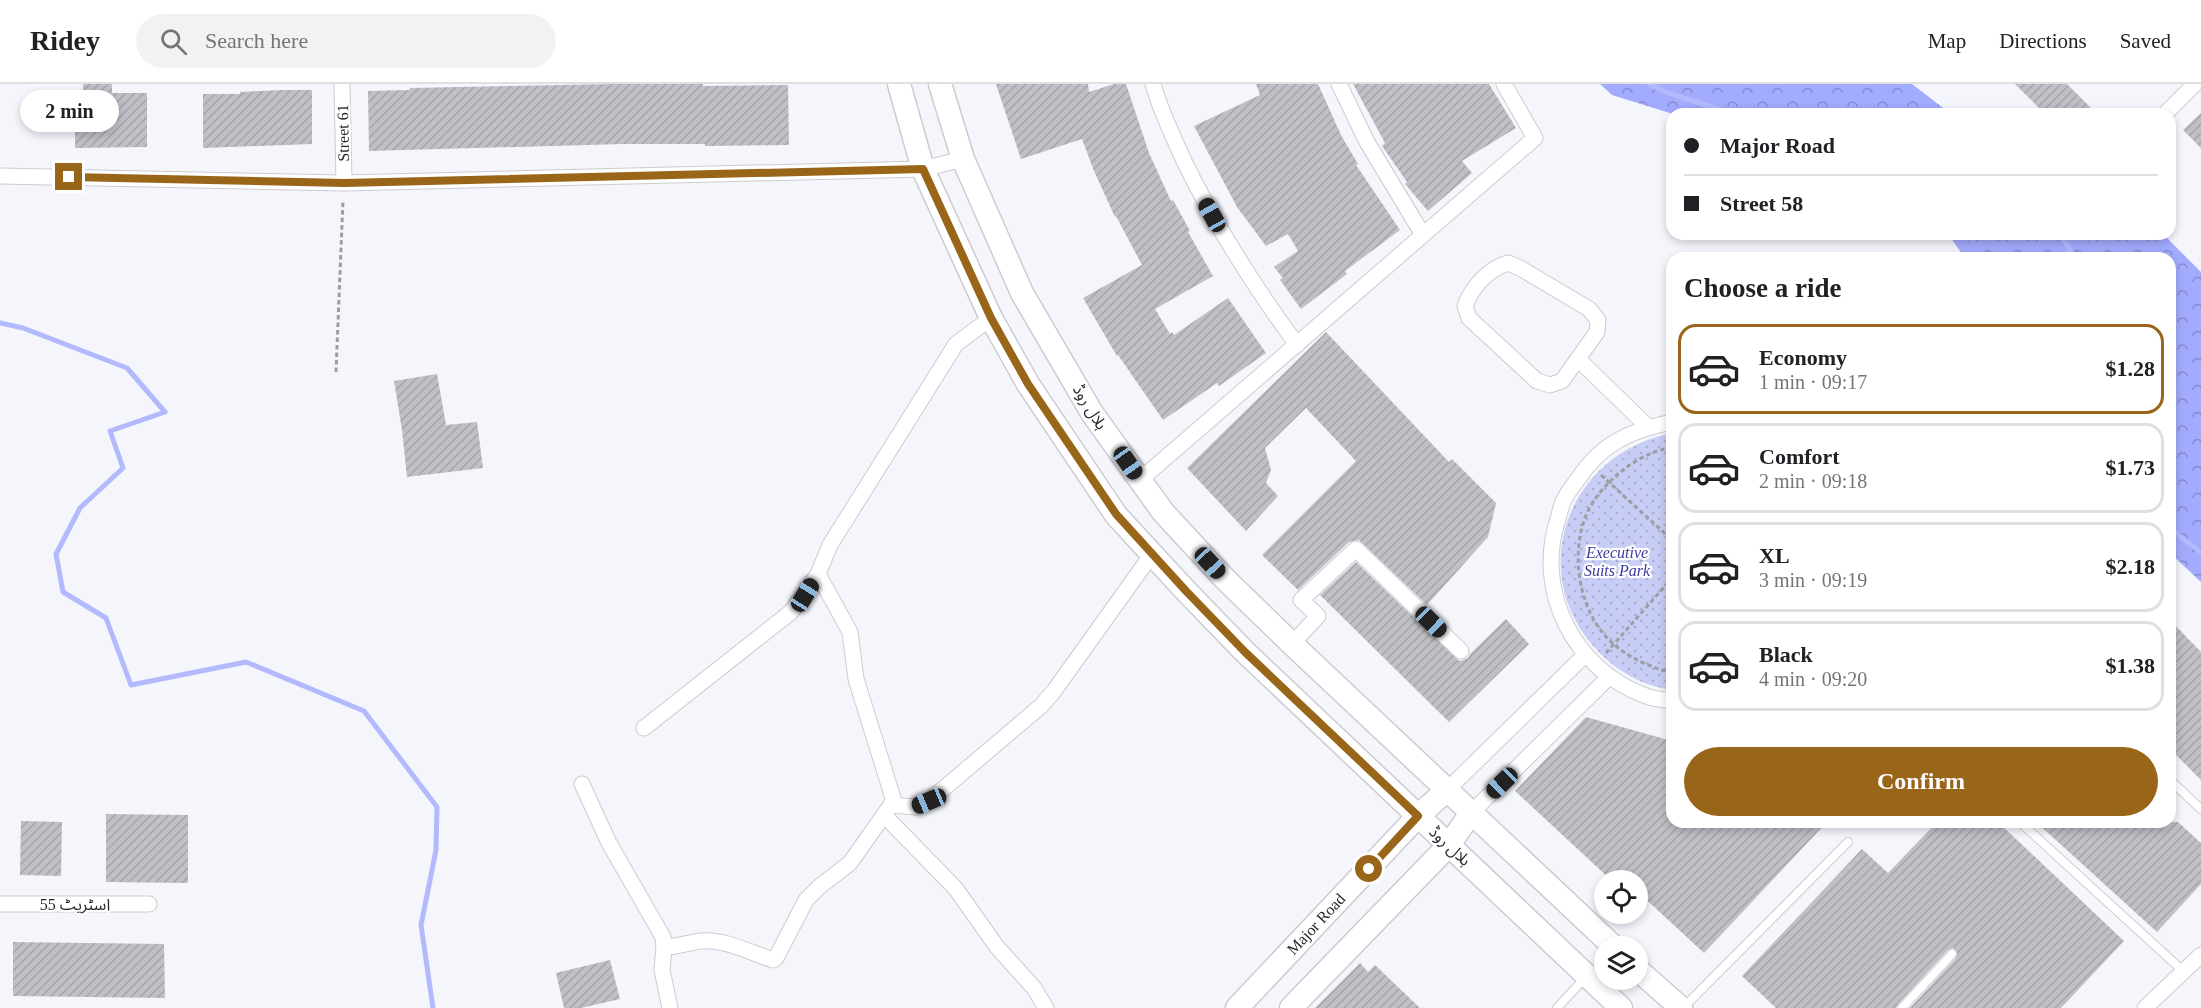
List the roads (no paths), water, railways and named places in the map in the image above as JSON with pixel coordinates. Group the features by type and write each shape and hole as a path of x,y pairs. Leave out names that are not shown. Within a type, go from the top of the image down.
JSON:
{"street":[{"name":"Street 61","path":"342,84 344,183"},
{"name":"ہلال روڈ","path":"899,84 923,169 991,318 1028,384 1116,514 1245,652 1621,1008"},
{"name":"ہلال روڈ","path":"940,84 963,159 1022,293 1092,413 1163,512 1226,580 1292,644 1602,936"},
{"path":"1154,84 1177,145 1202,198 1231,249 1263,298 1298,345"},
{"path":"1339,84 1367,142 1423,234"},
{"path":"1140,480 1535,138 1504,84"},
{"path":"2171,108 2195,84"},
{"path":"0,176 344,183 923,169 963,159"},
{"path":"1508,263 1589,309 1598,320 1597,332 1578,359 1562,381 1550,385 1536,381 1469,318 1465,306 1470,291 1496,267 1508,263"},
{"path":"644,728 791,612 818,574 830,545 956,344 991,318"},
{"path":"1578,359 1648,427"},
{"path":"1666,423 1648,427 1616,442 1588,464 1564,498 1552,538 1551,569 1551,580 1562,620 1590,660 1609,677 1646,696 1666,700"},
{"path":"1292,644 1318,616 1301,600 1356,549 1461,651"},
{"path":"887,810 915,807 929,801 1031,716 1054,691 1152,554"},
{"path":"664,947 678,947 703,941 722,943 772,960 776,958 811,894 850,863 893,798 856,678 850,632 818,574"},
{"path":"1447,790 1590,660"},
{"path":"1291,1008 1449,845 1471,813 1609,677"},
{"path":"582,784 609,843 658,927 664,947 662,970 670,1008"},
{"name":"Major Road","path":"1237,1008 1418,816 1447,790"},
{"path":"887,810 956,889 997,946 1034,988 1046,1008"},
{"name":"اسٹریٹ 55","path":"0,904 149,904"},
{"path":"2145,1008 2201,955"},
{"path":"1648,978 1682,1008"}],"lane":[{"path":"2176,786 2201,810"},
{"path":"2027,828 2183,971"},
{"path":"1682,1008 1848,842"},
{"path":"1902,1008 1952,954"},
{"path":"1557,1008 1587,976"}],"waterway":[{"path":"1649,84 1668,93 1715,108"},
{"path":"2064,240 2071,252"},
{"path":"0,323 23,328 127,368 165,412 110,431 123,468 80,508 56,554 63,592 106,618 131,685 246,662 364,711 437,807 436,850 421,925 433,1008"},
{"path":"2176,533 2201,552"}],"park label":[{"name":"Executive Suits Park","path":"1617,561"}]}
